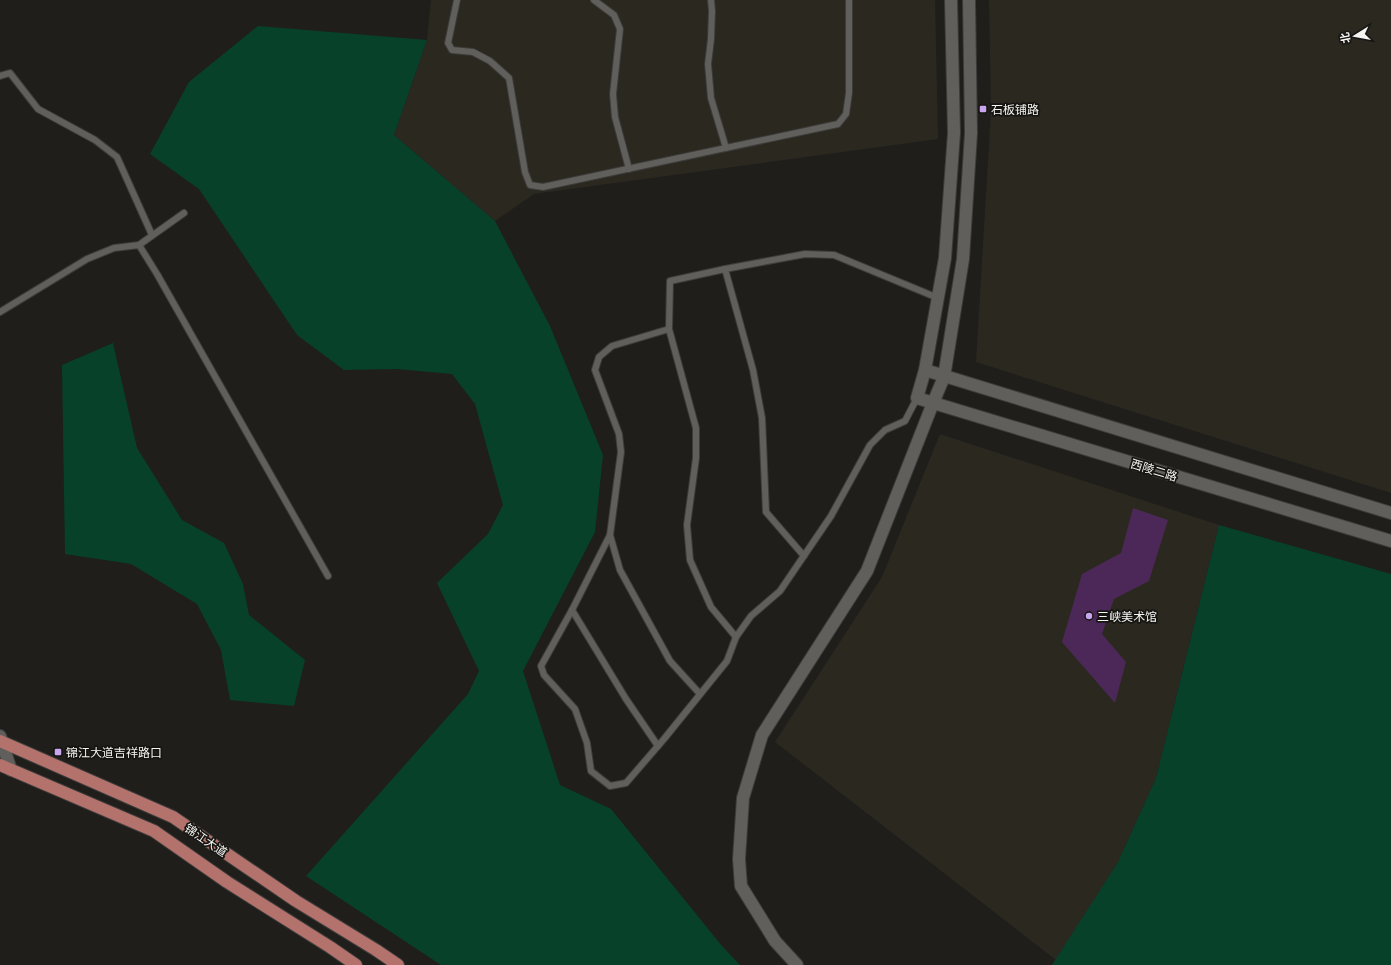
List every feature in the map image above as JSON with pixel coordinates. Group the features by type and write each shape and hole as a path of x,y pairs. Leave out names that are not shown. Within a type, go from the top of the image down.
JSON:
{"main road":[{"path":"917,398 925,370 945,258 954,133 951,0"},
{"path":"797,965 775,940 741,886 739,859 743,798 762,735 868,571 944,377 963,260 971,133 969,0"},
{"path":"925,370 1391,513"},
{"name":"西陵二路","path":"917,398 1391,541"},
{"path":"1,740 11,770"},
{"name":"锦江大道","path":"1,740 173,817 296,901 398,965"},
{"name":"锦江大道","path":"0,765 154,831 228,882 356,965"}],"lane":[{"path":"457,0 448,43 452,50 473,52 490,61 509,78 525,172 530,185 544,187 838,124 846,114 849,93 849,0"},
{"path":"594,0 614,15 620,29 614,110 628,169"},
{"path":"711,0 708,64 711,98 726,148"},
{"path":"0,76 10,72 38,109 95,140 117,157 152,235"},
{"path":"0,312 87,259 114,248 140,245 184,212"},
{"path":"140,245 328,576"},
{"path":"736,637 711,607 690,560 687,525 696,458 696,428 669,329 670,281 805,254 834,255 938,298"},
{"path":"725,269 753,370 762,418 766,512 804,556"},
{"path":"669,329 612,346 599,357 595,370 619,434 621,452 610,535 572,610 541,666 544,675 574,709 587,743 591,771 610,786 626,783 658,746 727,660 736,637 751,616 780,591 831,516 870,445 885,430 905,422 917,398"},
{"path":"610,535 620,570 670,661 700,694"},
{"path":"572,610 626,699 658,746"}],"shaded area":[{"path":"431,0 935,0 938,139 534,194 495,221 394,135 427,40"},
{"path":"989,0 1391,0 1391,493 976,362 991,111"},
{"path":"940,434 1219,525 1156,778 1118,862 1056,960 775,742 882,577"}],"green space":[{"path":"258,26 427,40 394,135 495,221 550,326 603,455 595,532 523,671 560,785 611,809 722,946 740,965 441,965 306,876 468,694 479,671 437,583 488,534 503,505 475,404 452,374 397,369 344,370 297,335 199,189 150,154 189,82"},
{"path":"113,343 137,448 182,520 224,543 243,584 249,615 305,660 294,706 230,700 221,650 197,604 131,564 65,554 62,365"},
{"path":"1219,525 1391,574 1391,965 1052,965 1118,862 1156,778"}],"building":[{"name":"三峡美术馆","path":"1133,508 1168,520 1149,581 1114,599 1102,634 1126,662 1115,703 1062,642 1082,574 1121,553"}],"place":[{"name":"石板铺路","path":"983,109"},
{"name":"三峡美术馆","path":"1089,616"},
{"name":"锦江大道吉祥路口","path":"58,752"}]}
